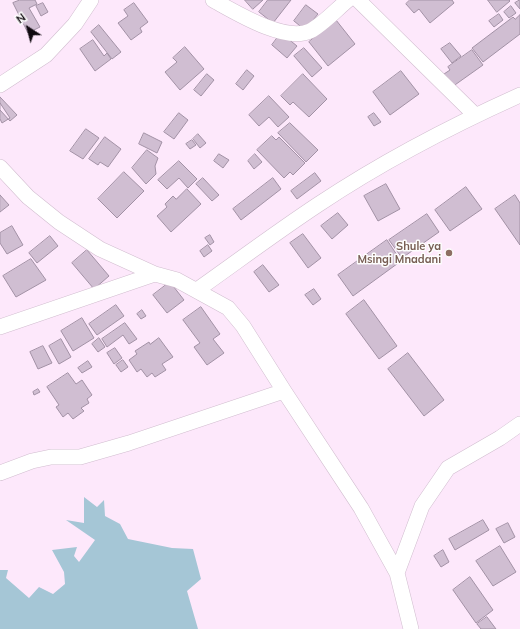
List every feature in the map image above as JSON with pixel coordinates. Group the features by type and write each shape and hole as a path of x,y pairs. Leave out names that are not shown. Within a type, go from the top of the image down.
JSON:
{"street":[{"path":"0,85 46,55 75,24 92,0"},
{"path":"213,0 270,29 302,33 312,30 348,0"},
{"path":"358,0 476,115"},
{"path":"197,290 320,203 375,170 476,115 520,95"},
{"path":"0,167 28,197 59,222 100,249 155,274 177,280 228,308 243,326 361,508 397,573 411,629"},
{"path":"0,328 155,274"},
{"path":"0,473 32,461 51,457 80,457 129,443 284,391"},
{"path":"397,573 422,506 448,468 500,438 520,424"}],"water":[{"path":"84,497 97,507 104,500 105,516 120,524 128,539 172,548 193,549 201,579 187,591 198,629 0,629 0,570 8,570 6,578 29,598 39,587 53,594 65,584 64,572 52,550 77,547 74,556 79,562 95,540 66,520 84,523"}],"building":[{"path":"20,0 35,0 37,4 29,8 40,27 28,33 13,3"},
{"path":"245,0 263,0 253,9"},
{"path":"268,0 291,0 273,23 259,12"},
{"path":"410,0 452,0 454,3 430,23 419,9 414,13 406,4"},
{"path":"488,0 509,0 510,1 497,12"},
{"path":"520,0 520,9 515,3"},
{"path":"43,3 48,12 41,16 36,6"},
{"path":"134,3 148,22 140,28 142,32 131,40 118,23 128,16 124,10"},
{"path":"306,5 318,14 305,30 294,21"},
{"path":"511,6 516,13 509,18 504,12"},
{"path":"499,14 503,20 494,27 489,21"},
{"path":"520,15 520,34 483,62 472,48 513,17 515,19"},
{"path":"336,20 355,44 328,66 309,42"},
{"path":"99,25 121,52 112,59 91,32"},
{"path":"281,33 297,46 287,58 272,45"},
{"path":"93,40 104,56 107,53 111,59 95,71 80,49"},
{"path":"450,43 461,56 452,63 441,49"},
{"path":"185,47 204,69 180,90 165,72 177,62 173,58"},
{"path":"304,48 322,68 312,77 294,56"},
{"path":"472,50 483,65 452,87 444,74 450,70 448,67"},
{"path":"247,70 254,76 243,90 236,84"},
{"path":"401,71 419,94 390,115 373,92"},
{"path":"207,74 214,80 201,96 194,90"},
{"path":"303,74 327,99 309,117 293,102 290,105 281,96"},
{"path":"269,96 289,117 278,127 269,117 259,126 249,115"},
{"path":"0,97 17,115 10,121 0,110"},
{"path":"0,103 10,118 2,123 0,119"},
{"path":"179,113 188,120 174,139 164,132"},
{"path":"374,113 381,122 374,126 368,117"},
{"path":"290,123 318,150 306,162 278,133"},
{"path":"86,129 99,138 83,159 70,151"},
{"path":"144,133 162,142 157,153 139,144"},
{"path":"198,134 206,143 200,148 193,139"},
{"path":"272,136 276,140 279,137 305,163 293,175 290,172 284,178 257,150"},
{"path":"105,137 121,149 108,167 100,162 98,165 89,159"},
{"path":"192,140 196,145 190,149 186,144"},
{"path":"147,150 158,158 155,166 156,174 146,184 132,168"},
{"path":"219,154 229,160 223,168 214,161"},
{"path":"255,154 262,162 254,169 248,161"},
{"path":"179,161 197,179 188,188 179,178 167,189 158,180"},
{"path":"124,172 144,191 117,218 98,199"},
{"path":"315,173 321,181 297,199 291,191"},
{"path":"203,178 219,195 212,201 196,184"},
{"path":"273,178 281,189 241,220 233,209"},
{"path":"386,184 400,209 378,221 364,196"},
{"path":"466,187 482,209 450,231 435,210"},
{"path":"187,189 201,204 171,232 157,216 167,207 165,204 173,196 176,199"},
{"path":"0,195 9,205 0,212"},
{"path":"515,195 520,203 520,245 495,209"},
{"path":"338,213 348,225 332,239 321,226"},
{"path":"427,214 439,232 402,258 389,240"},
{"path":"12,226 23,245 7,254 0,243 0,233"},
{"path":"303,234 321,258 308,268 290,243"},
{"path":"210,235 214,242 210,245 205,238"},
{"path":"50,236 58,246 37,263 29,253"},
{"path":"387,240 401,261 353,296 338,275"},
{"path":"208,245 212,251 204,257 200,251"},
{"path":"87,250 109,276 94,289 72,263"},
{"path":"31,259 46,280 16,297 3,276"},
{"path":"263,265 279,285 269,292 254,272"},
{"path":"170,282 184,300 167,313 153,295"},
{"path":"314,289 321,299 313,305 305,295"},
{"path":"364,300 397,346 379,359 346,314"},
{"path":"116,305 124,316 97,335 89,324"},
{"path":"201,307 220,334 213,339 224,353 207,365 194,347 200,343 183,320"},
{"path":"142,310 146,316 141,319 137,314"},
{"path":"82,318 94,338 73,351 61,331"},
{"path":"125,323 137,339 129,344 123,335 107,347 102,339"},
{"path":"99,338 105,347 98,352 92,344"},
{"path":"159,338 173,357 162,364 166,370 155,377 152,373 147,377 141,369 137,372 129,360 137,354 135,351 149,342 150,344"},
{"path":"61,339 71,357 59,364 49,346"},
{"path":"43,346 52,363 38,369 30,352"},
{"path":"115,348 122,358 114,364 107,353"},
{"path":"408,353 444,400 424,416 388,369"},
{"path":"123,360 128,367 121,372 116,365"},
{"path":"88,361 92,367 82,373 78,368"},
{"path":"68,373 76,384 82,380 92,395 87,399 89,403 81,408 84,411 73,419 68,413 63,417 56,407 59,405 47,387"},
{"path":"38,389 40,392 34,395 33,392"},
{"path":"483,520 489,530 455,550 449,539"},
{"path":"508,523 515,537 504,543 496,529"},
{"path":"500,546 516,572 493,586 476,561"},
{"path":"443,550 449,562 441,567 434,556"},
{"path":"470,577 493,610 476,623 453,590"},
{"path":"487,617 496,629 481,629 477,624"}],"place":[{"name":"Shule ya Msingi Mnadani","path":"449,253"}]}
